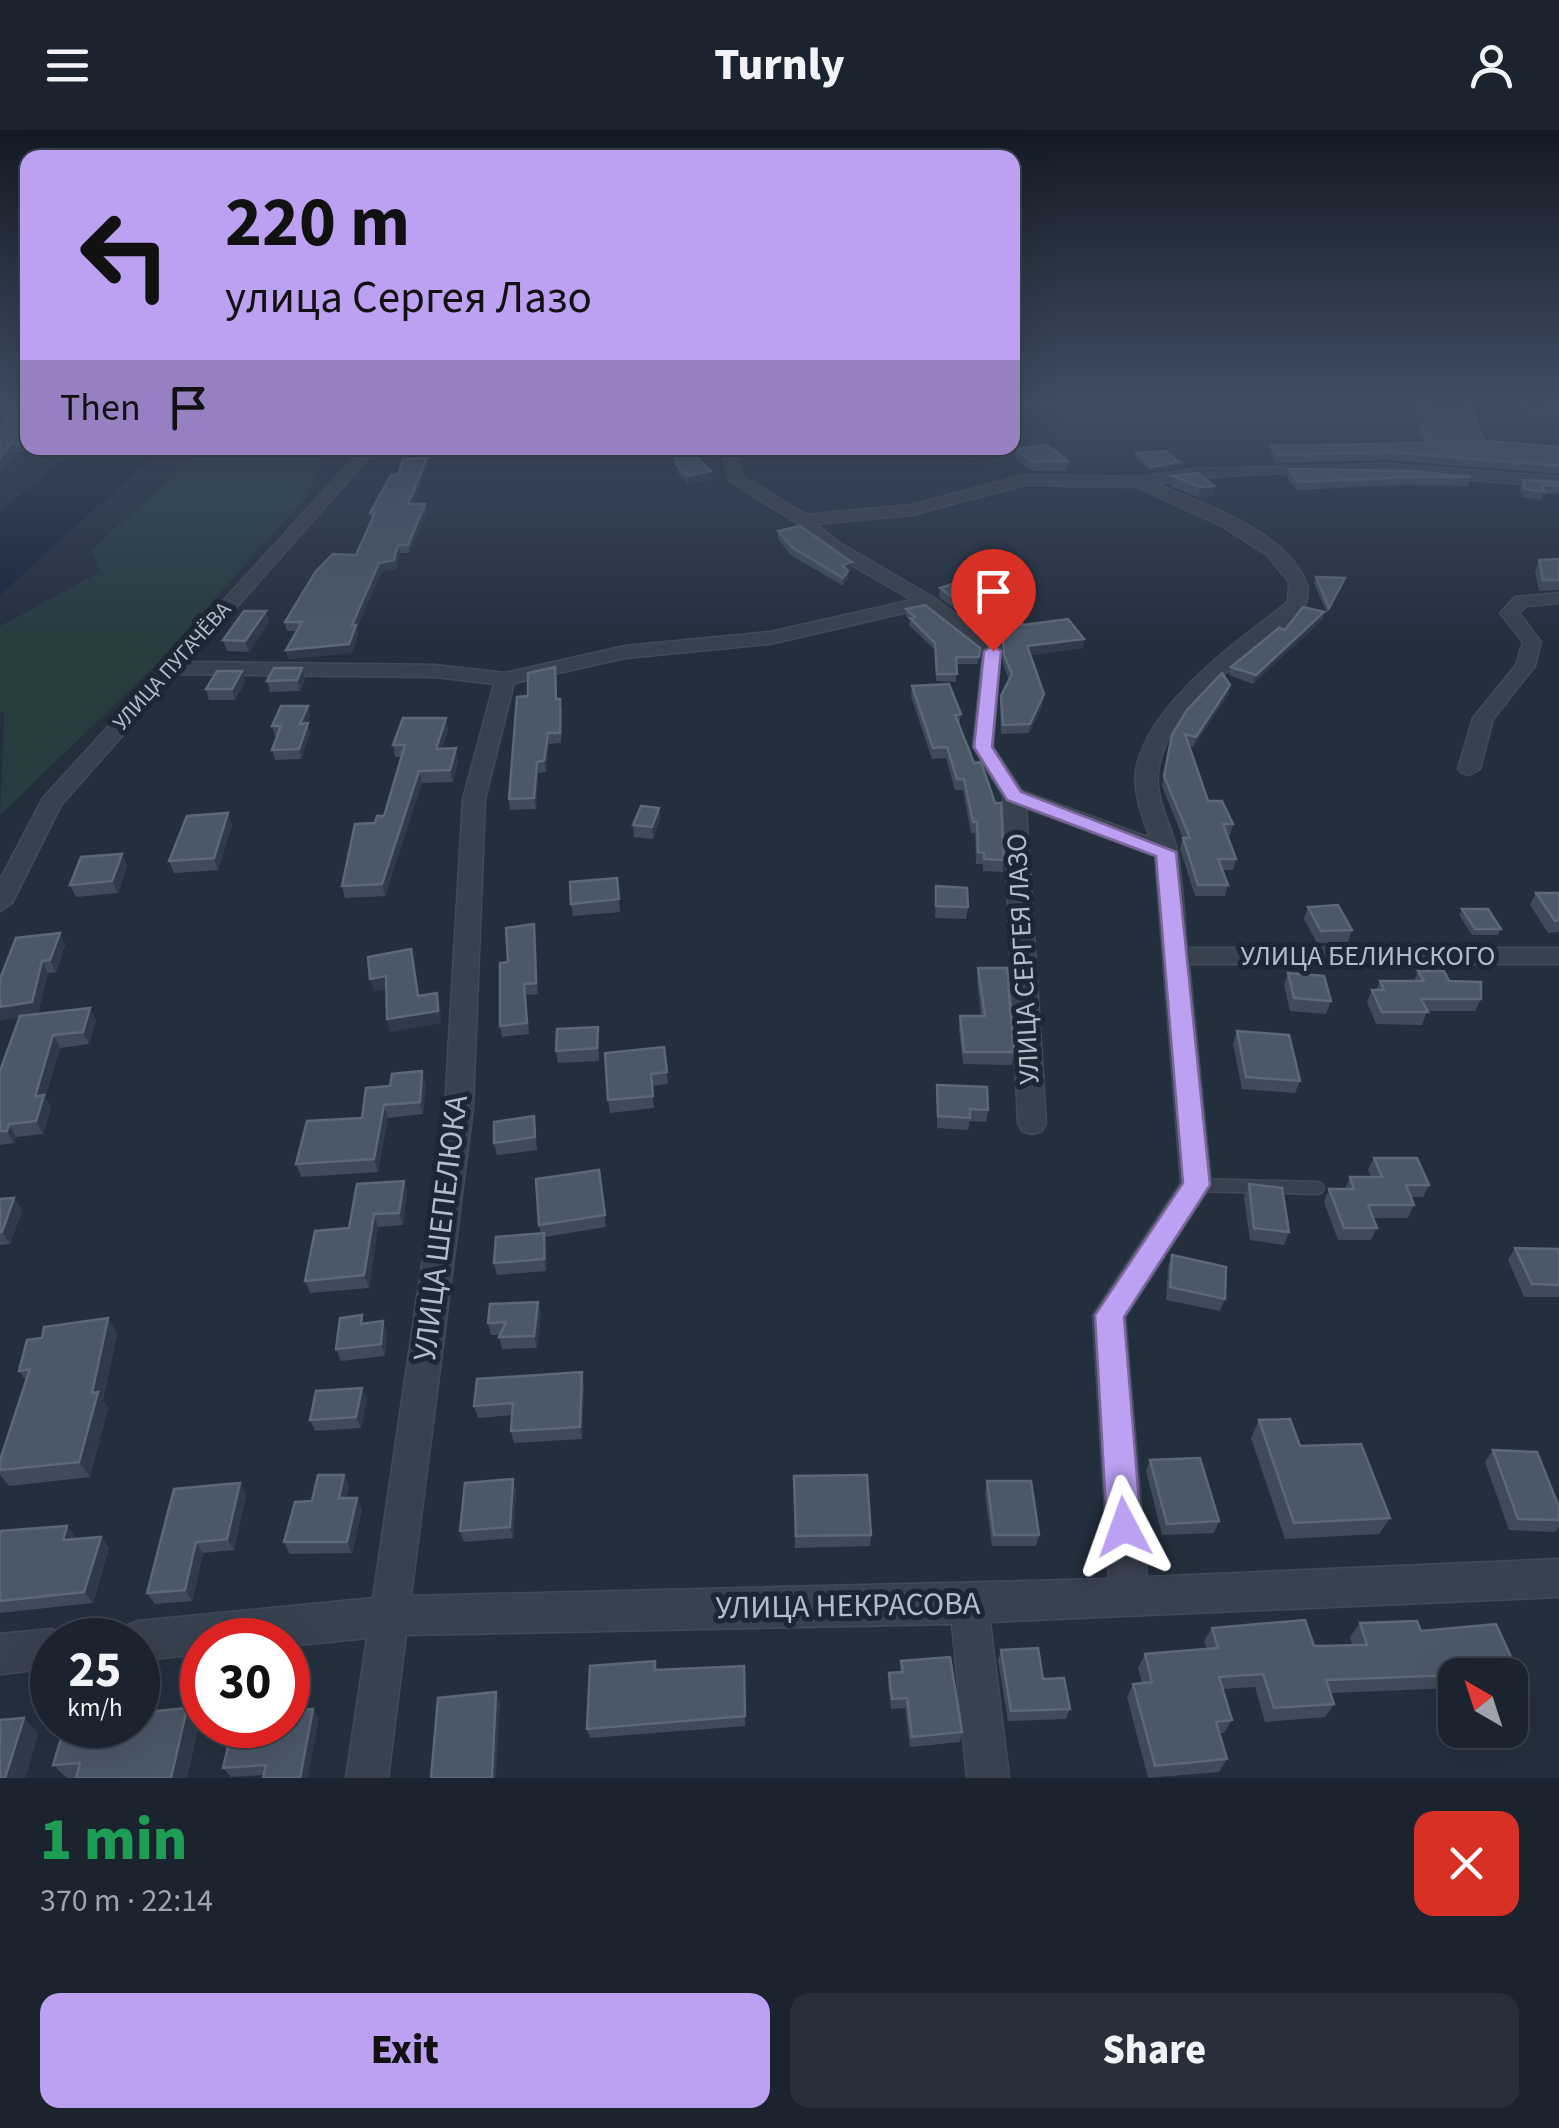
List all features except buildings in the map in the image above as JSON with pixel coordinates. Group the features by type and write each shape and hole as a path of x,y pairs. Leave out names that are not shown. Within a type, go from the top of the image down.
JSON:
{"street":[{"name":"УЛИЦА ПУГАЧЁВА","path":"0,903 51,803 339,482"},
{"name":"УЛИЦА СЕРГЕЯ ЛАЗО","path":"742,482 804,520 832,546 928,602 993,651 983,747 1014,796 1032,1123"},
{"path":"804,520 911,510 1017,482"},
{"path":"1128,1597 1110,1315 1196,1185 1166,852 1156,823 1147,768 1166,728 1187,698 1297,604 1300,586 1294,574 1251,534 1135,482"},
{"path":"1470,769 1483,718 1525,666 1532,642 1509,613 1521,601 1559,598"},
{"path":"170,668 435,671 504,678 626,652 770,638 928,602"},
{"name":"УЛИЦА ШЕПЕЛЮКА","path":"367,1778 459,1108 474,799 504,678"},
{"name":"УЛИЦА СЕРГЕЯ ЛАЗО","path":"1014,796 1166,852"},
{"name":"УЛИЦА БЕЛИНСКОГО","path":"1177,956 1559,956"},
{"name":"УЛИЦА НЕКРАСОВА","path":"160,1638 389,1616 970,1604 1559,1578"},
{"path":"970,1604 988,1778"},
{"path":"0,1654 30,1651"}],"lane":[{"path":"1196,1185 1317,1188"}],"green space":[{"path":"167,482 314,482 309,493 153,668 0,815 4,712 0,712 0,626 100,572 91,550"}],"water":[{"path":"36,482 125,482 0,595 0,512"}],"route":[{"path":"993,651 983,747 1014,796 1166,852 1196,1185 1110,1315 1124,1527"}]}
